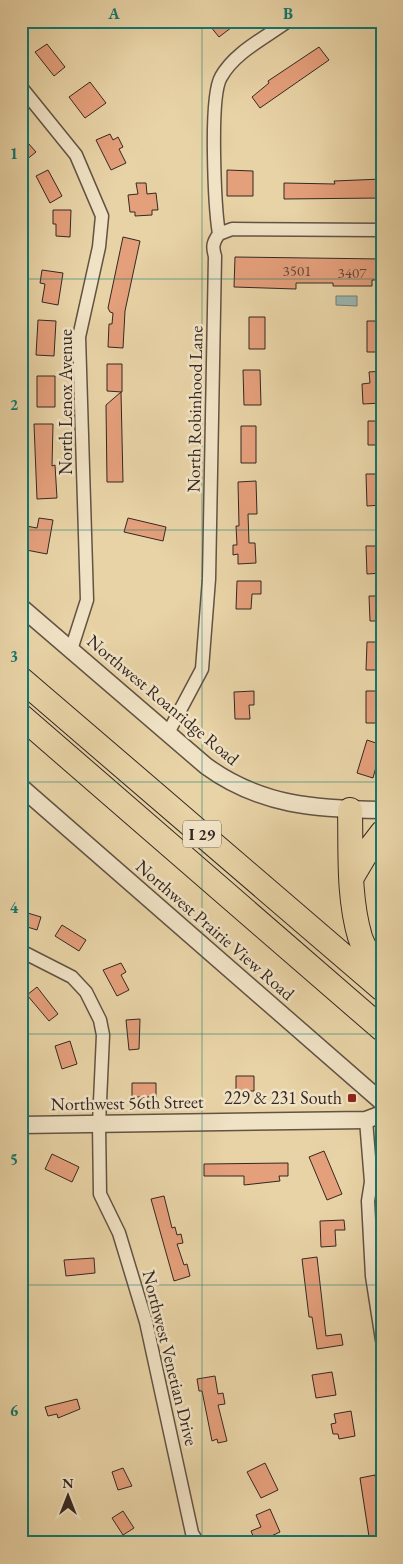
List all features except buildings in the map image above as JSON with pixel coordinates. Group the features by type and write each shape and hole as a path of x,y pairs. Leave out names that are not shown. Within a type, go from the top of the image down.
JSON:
{"highway":[{"name":"I 29","path":"21,679 382,989"},
{"name":"I 29","path":"21,716 382,1029"},
{"path":"350,810 351,879 361,938 382,978"},
{"path":"351,879 365,855 382,833"}],"street":[{"name":"North Robinhood Lane","path":"168,734 202,669 210,569 214,256 212,249 214,241 219,234 215,212 215,109 220,78 240,55 288,21"},
{"name":"North Lenox Avenue","path":"21,87 76,155 102,216 99,247 80,336 88,600 71,650"},
{"path":"219,234 232,229 382,230"},
{"name":"Northwest Roanridge Road","path":"21,607 212,770 253,792 297,805 350,810 382,810"},
{"name":"Northwest Prairie View Road","path":"21,787 382,1102"},
{"path":"21,951 72,977 94,1005 103,1035 99,1124"},
{"name":"Northwest 56th Street","path":"21,1125 366,1120 382,1114"},
{"path":"366,1120 376,1183 368,1201 372,1276 382,1340"},
{"name":"Northwest Venetian Drive","path":"99,1124 100,1194 119,1232 146,1322 192,1533 198,1543"}],"water":[{"path":"336,296 357,296 357,306 336,305"}],"place":[{"name":"229 & 231 South","path":"352,1098"}]}
